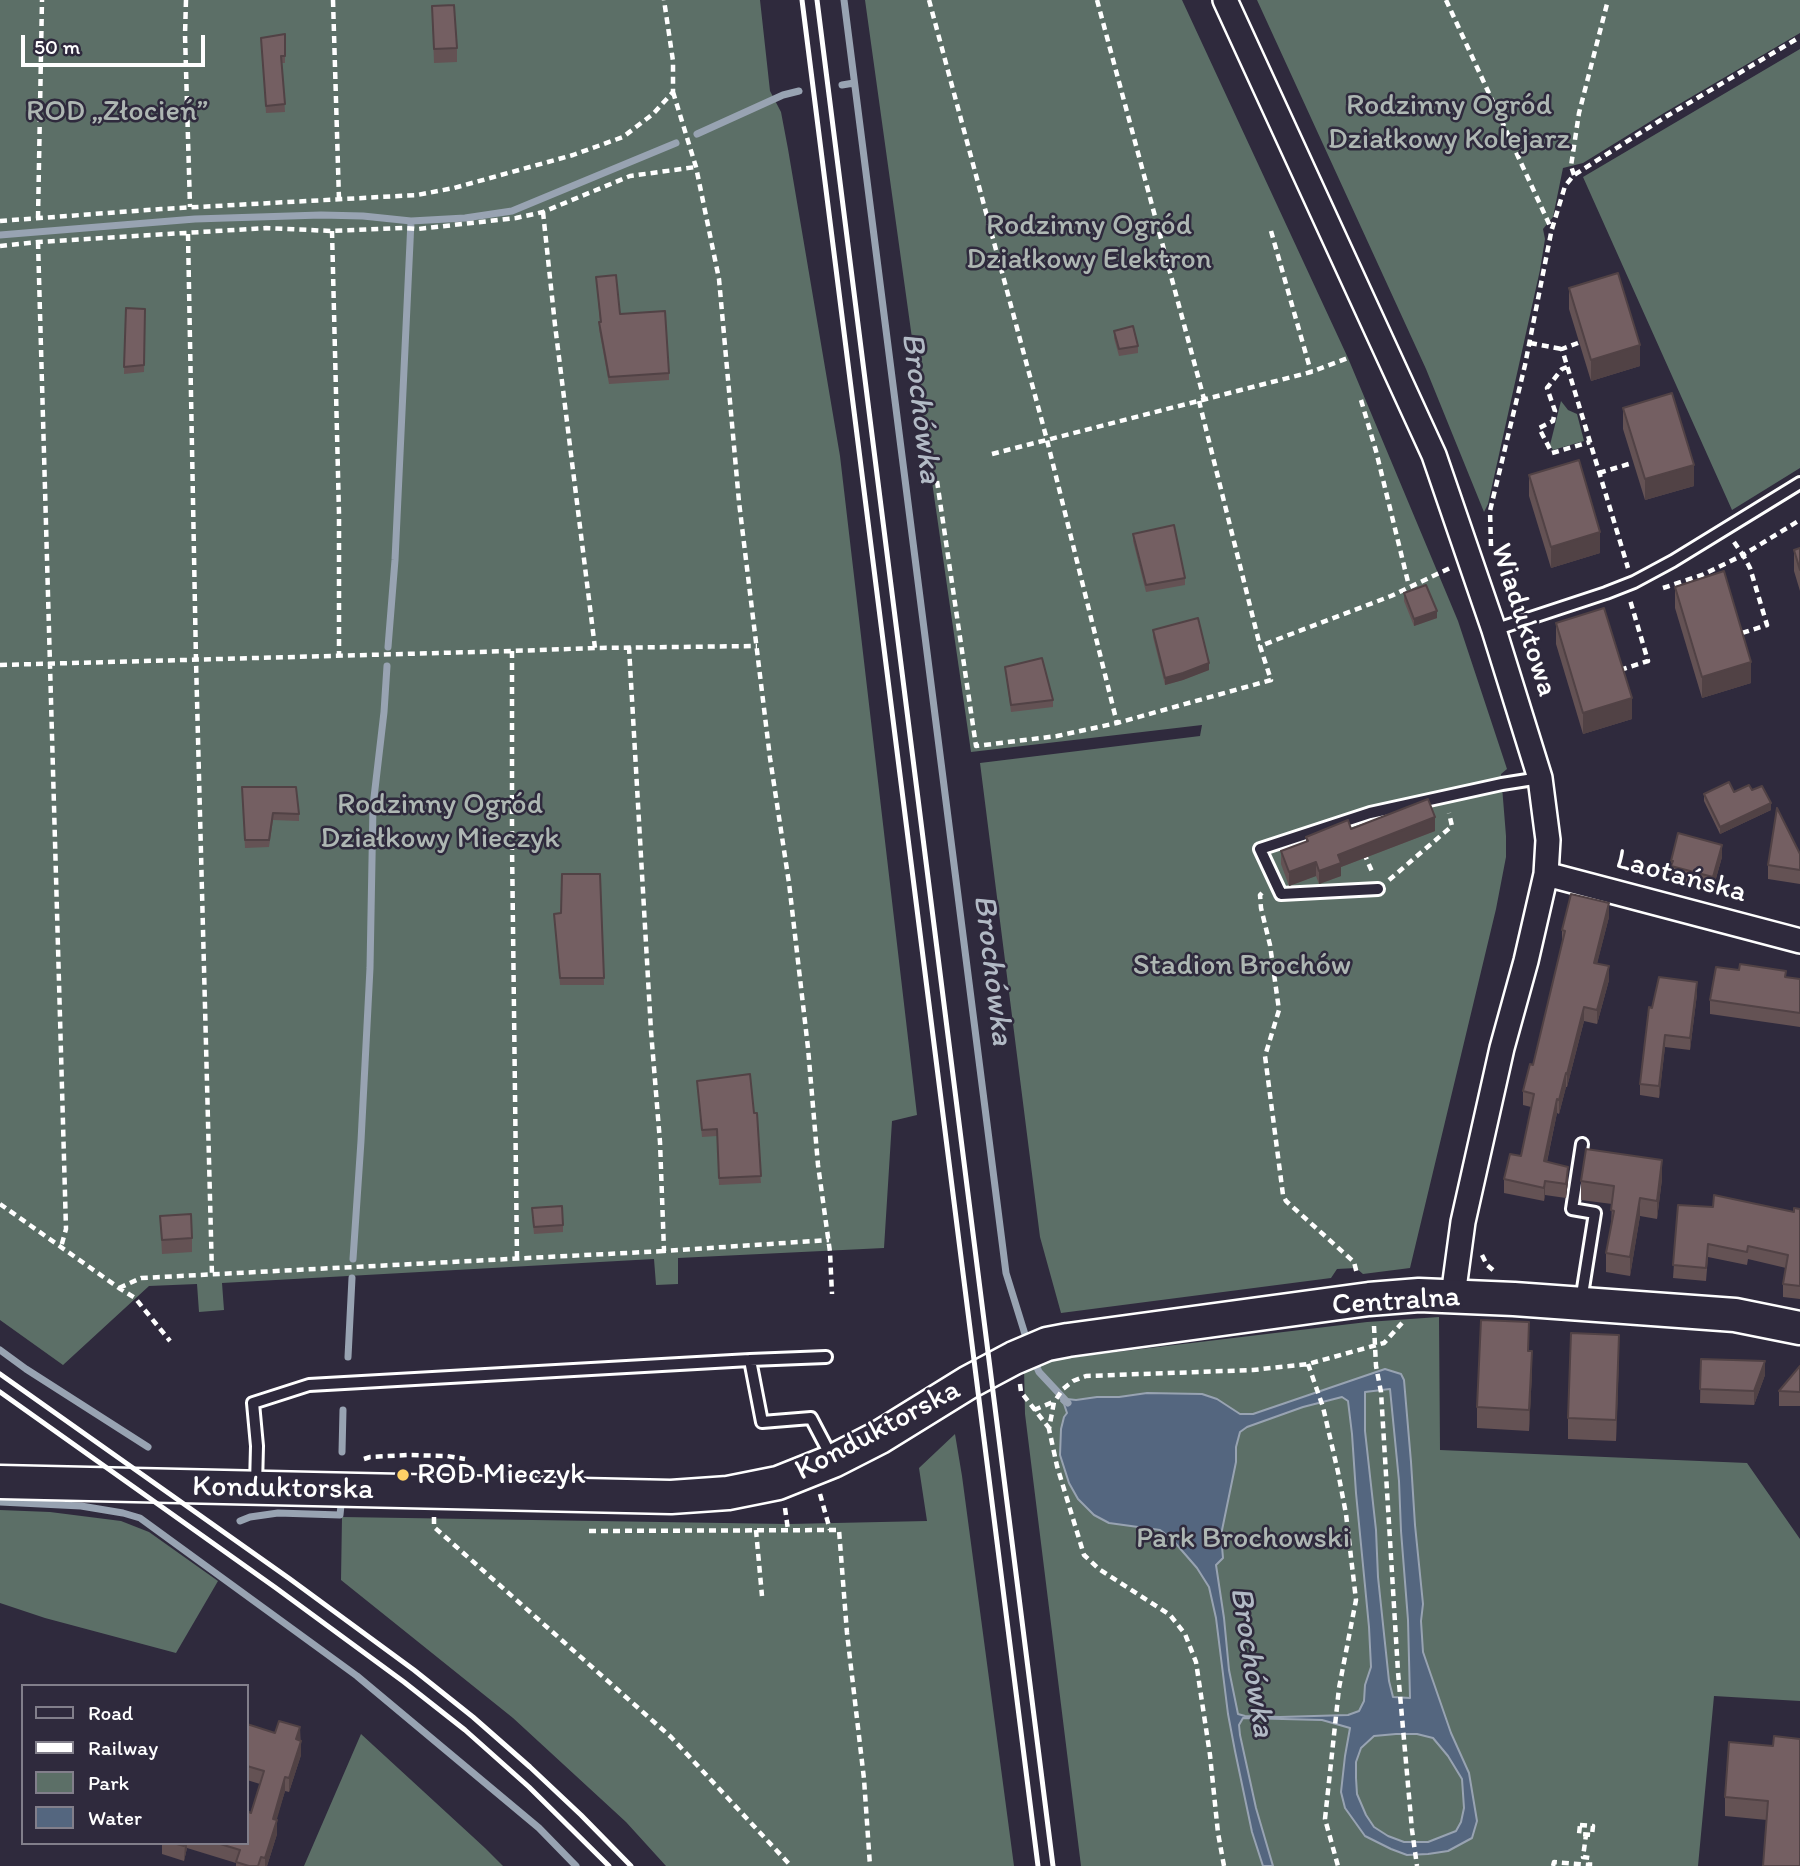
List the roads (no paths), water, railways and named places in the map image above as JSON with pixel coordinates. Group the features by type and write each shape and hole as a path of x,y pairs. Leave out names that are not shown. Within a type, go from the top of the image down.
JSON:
{"street":[{"name":"Wiaduktowa","path":"1225,0 1434,455 1494,630 1540,778 1548,840 1546,874 1502,1048 1463,1223 1453,1296"},
{"name":"Laotańska","path":"1546,874 1800,941"},
{"name":"Centralna","path":"1006,1362 1047,1344 1068,1340 1369,1299 1419,1295 1581,1303 1735,1315 1800,1328"},
{"name":"Konduktorska","path":"0,1482 671,1496 728,1493 778,1483 833,1461 880,1437 1006,1362"}],"lane":[{"path":"1494,630 1629,584 1673,561 1800,483"},
{"path":"1378,889 1281,894 1260,849 1370,813 1540,778"},
{"path":"1581,1303 1595,1213 1572,1209 1582,1144"},
{"path":"256,1489 257,1446 253,1403 309,1385 825,1357"},
{"path":"750,1360 762,1422 811,1418 833,1461"}],"water":[{"path":"1385,1369 1401,1374 1404,1380 1423,1604 1423,1652 1451,1733 1469,1773 1477,1821 1472,1838 1448,1851 1407,1855 1365,1836 1345,1808 1341,1792 1350,1728 1322,1720 1243,1718 1239,1725 1240,1735 1256,1808 1273,1866 1263,1866 1252,1832 1235,1751 1209,1587 1197,1568 1171,1538 1160,1530 1109,1523 1094,1515 1078,1499 1069,1483 1060,1455 1061,1429 1067,1413 1061,1401 1064,1397 1076,1400 1147,1393 1202,1394 1217,1399 1240,1414 1253,1414","holes":["1390,1389 1408,1620 1410,1698 1393,1697 1389,1681 1365,1431 1365,1392","1342,1397 1348,1401 1371,1667 1365,1685 1364,1701 1359,1711 1348,1715 1245,1716 1238,1714 1229,1670 1216,1565 1223,1558 1221,1535 1236,1462 1236,1447 1240,1432 1247,1427 1303,1407","1417,1734 1433,1738 1462,1779 1464,1808 1456,1831 1428,1842 1404,1842 1374,1827 1357,1794 1356,1778 1356,1762 1361,1748 1374,1736"]}],"waterway":[{"name":"Brochówka","path":"844,0 1006,1273 1028,1344"},
{"path":"842,85 854,83"},
{"path":"697,134 783,95 799,91"},
{"path":"0,235 195,219 321,215 411,221 465,218 512,211 676,143"},
{"path":"388,647 395,560 411,221"},
{"path":"353,1259 370,968 373,806 387,666"},
{"path":"348,1357 352,1278"},
{"path":"0,1350 148,1447"},
{"name":"Brochówka","path":"1033,1358 1039,1372 1068,1403"},
{"path":"342,1452 343,1410"},
{"path":"0,1502 81,1506 140,1518 357,1676 539,1828 576,1866"},
{"path":"240,1521 278,1513 340,1515 341,1505"}],"railway":[{"path":"802,0 1038,1866"},
{"path":"817,0 1053,1866"},
{"path":"0,1374 414,1670 530,1767 631,1866"},
{"path":"0,1392 404,1682 465,1730 529,1787 609,1866"}],"place":[{"name":"ROD Mieczyk","path":"403,1475"}],"park label":[{"name":"ROD „Złocień”","path":"117,112"},
{"name":"Rodzinny Ogród Działkowy Kolejarz","path":"1449,123"},
{"name":"Rodzinny Ogród Działkowy Elektron","path":"1089,243"},
{"name":"Rodzinny Ogród Działkowy Mieczyk","path":"440,822"},
{"name":"Stadion Brochów","path":"1242,966"},
{"name":"Park Brochowski","path":"1243,1539"}]}
